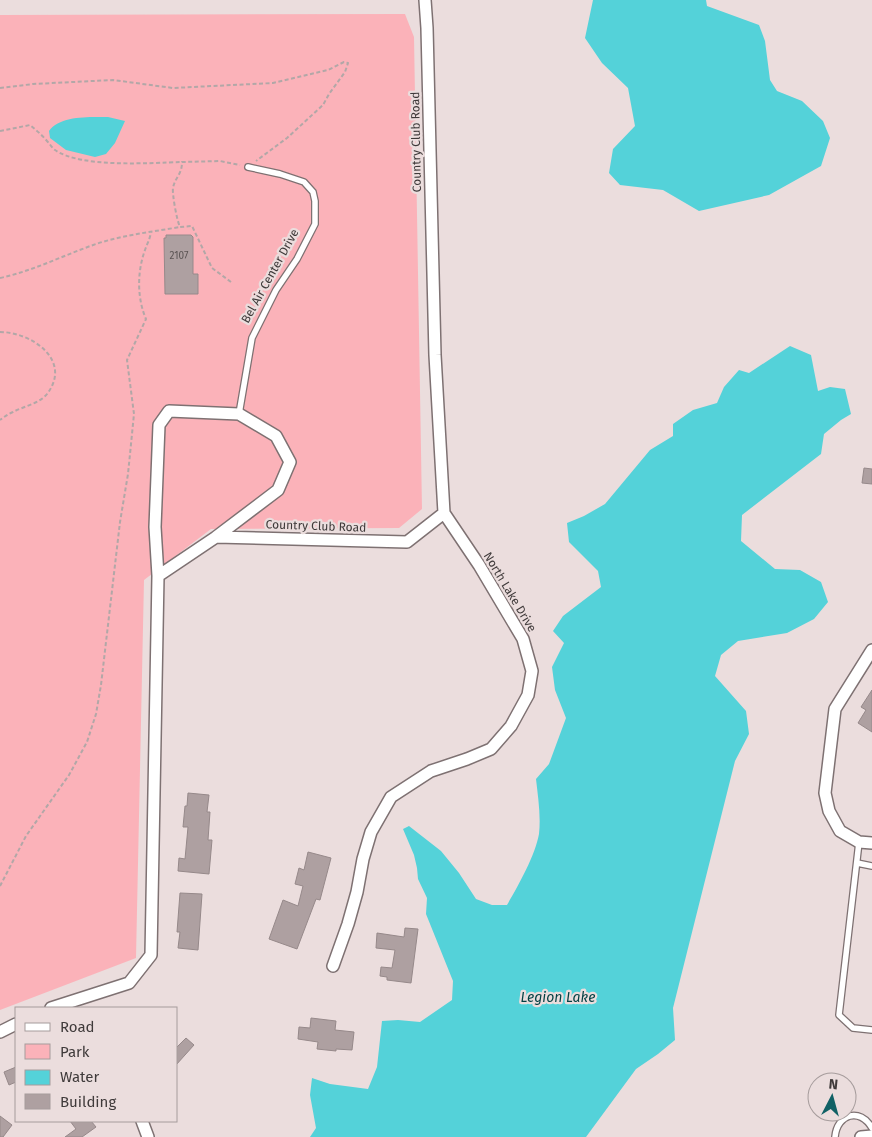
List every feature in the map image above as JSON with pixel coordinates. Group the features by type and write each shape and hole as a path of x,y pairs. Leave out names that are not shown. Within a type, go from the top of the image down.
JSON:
{"street":[{"name":"Country Club Road","path":"216,537 406,542 444,513 435,354 425,0"},
{"path":"66,1006 129,983 151,955 158,576 155,527 159,425 170,411 238,414 276,436 290,462 278,490 216,537 158,576"},
{"name":"North Lake Drive","path":"333,966 348,924 371,832 391,797 430,771 492,749 511,726 528,694 532,671 523,640 479,565 444,513"},
{"path":"872,650 835,709 825,793 829,811 840,831 859,842 872,843"},
{"path":"0,1032 15,1024"},
{"path":"142,1122 148,1137"},
{"path":"861,1137 872,1136"}],"lane":[{"name":"Bel Air Center Drive","path":"238,414 252,338 276,290 297,259 315,224 313,192 304,182 280,174 248,167"},
{"path":"859,842 839,1015 853,1028 872,1030"},
{"path":"857,863 872,866"},
{"path":"835,1137 838,1122 850,1116 858,1116 868,1120 872,1128"}],"path":[{"path":"0,88 33,84 113,80 174,88 273,84 328,70 344,62 348,63 345,72 323,105 287,138 248,167 220,161 148,164 93,163 67,156 54,149 30,125 0,131"},
{"path":"180,227 176,219 173,189 182,172 182,162"},
{"path":"0,278 96,244 126,236 192,226 212,268 231,282"},
{"path":"0,886 26,836 69,775 87,742 96,714 120,522 128,474 134,414 127,360 146,319 142,310 139,288 142,264 151,232"},
{"path":"0,332 8,332 43,347 51,356 54,371 53,382 47,395 0,420"}],"green space":[{"path":"405,14 414,37 422,509 399,528 211,529 144,580 136,958 0,1010 0,15"}],"water":[{"path":"593,0 706,0 707,6 759,25 765,41 770,80 777,91 802,101 823,121 830,138 821,166 769,195 699,211 663,190 620,185 609,173 613,149 635,126 628,88 602,63 585,38"},
{"path":"108,117 125,121 115,143 106,154 95,157 66,150 50,138 49,131 60,122 76,118"},
{"name":"Legion Lake","path":"790,346 811,355 818,391 830,387 845,389 851,414 824,434 821,454 742,515 741,541 775,569 800,570 821,582 828,602 814,619 787,633 738,641 721,655 715,676 746,711 749,734 735,761 673,1008 675,1040 636,1069 586,1137 310,1137 316,1128 310,1095 312,1078 330,1084 368,1089 377,1067 382,1021 420,1022 452,1000 453,981 426,914 427,898 418,879 414,855 403,829 409,826 441,851 459,873 476,899 492,905 507,905 530,861 537,843 540,827 536,779 549,764 566,718 555,690 552,667 564,643 553,631 563,616 601,587 598,571 569,542 567,523 605,504 650,450 673,436 673,424 693,410 717,403 724,387 739,370 749,373"}],"building":[{"path":"166,235 191,235 193,237 193,274 198,274 198,294 165,294 164,238 166,238"},
{"path":"864,468 872,469 872,484 862,483"},
{"path":"872,690 872,732 858,723 866,710 861,707"},
{"path":"188,793 209,795 207,812 210,812 208,840 212,840 209,874 178,871 179,858 185,859 188,827 183,827"},
{"path":"308,852 331,858 320,900 316,899 297,949 269,939 283,900 298,906 303,886 295,884 299,868 304,870"},
{"path":"180,893 202,894 198,950 178,948 180,932 177,932"},
{"path":"405,928 418,929 411,983 387,980 387,977 380,976 381,967 392,968 395,950 376,948 377,933 404,937"},
{"path":"311,1018 336,1021 335,1030 354,1032 352,1050 317,1049 318,1042 298,1039 299,1027 310,1028"},
{"path":"186,1038 194,1045 178,1063 178,1046"},
{"path":"15,1067 15,1082 9,1085 4,1072"},
{"path":"0,1116 12,1125 3,1137 0,1137"},
{"path":"71,1122 92,1122 96,1127 82,1137 65,1137 76,1129"}]}
